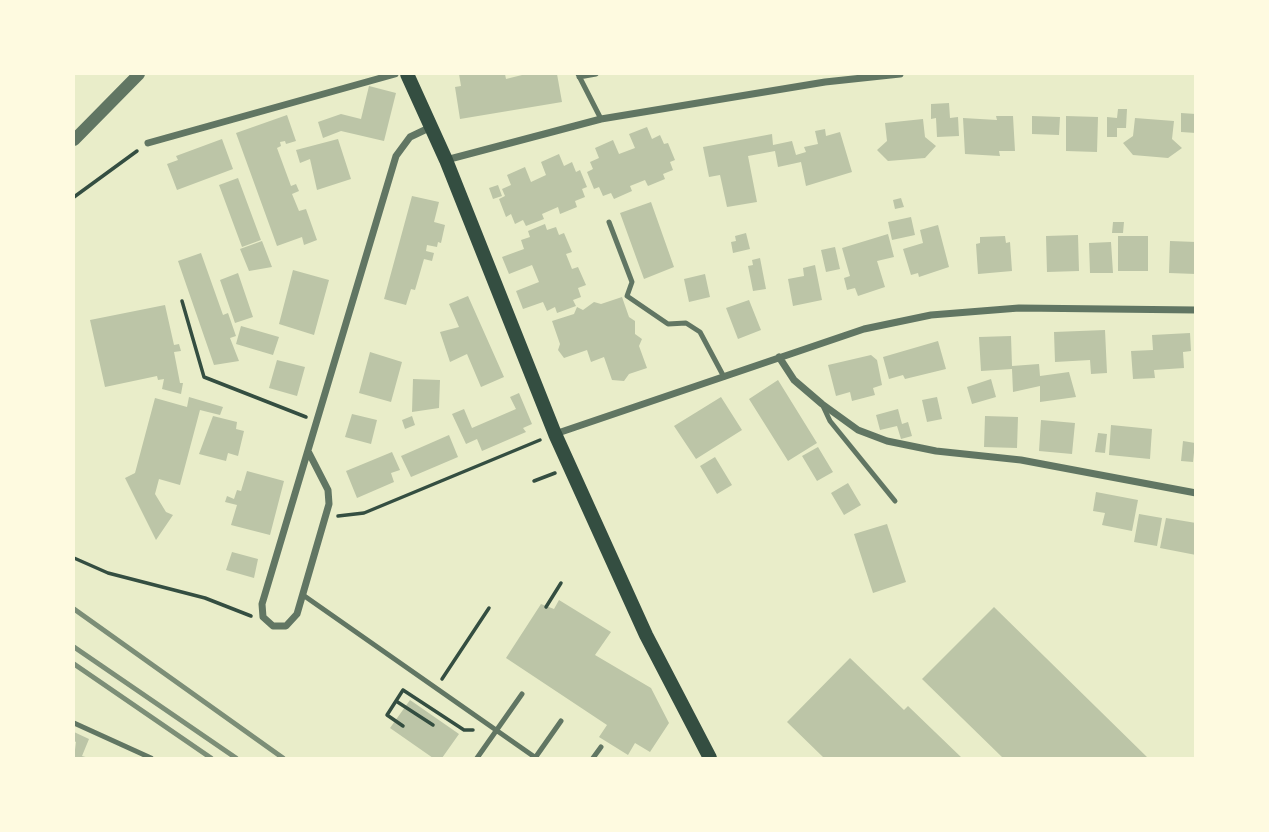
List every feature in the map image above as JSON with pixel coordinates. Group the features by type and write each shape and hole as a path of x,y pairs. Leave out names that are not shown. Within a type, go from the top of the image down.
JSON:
{"main road":[{"path":"407,74 446,160 555,434 646,635 710,758"}],"street":[{"path":"74,141 139,74"},
{"path":"148,143 395,74"},
{"path":"446,160 601,118 825,82 901,74"},
{"path":"309,453 328,491 329,504 297,614 286,626 274,626 263,617 262,604 396,156 410,137 431,127"},
{"path":"555,434 864,329 931,315 1019,308 1195,310"},
{"path":"779,357 794,380 822,404 858,430 887,441 936,451 1021,460 1195,493"}],"lane":[{"path":"596,74 578,75 601,118"},
{"path":"609,222 632,282 628,296 668,324 686,323 700,332 724,377"},
{"path":"822,404 830,421 895,501"},
{"path":"303,596 535,758 561,721"},
{"path":"477,758 522,694"},
{"path":"74,723 151,758"},
{"path":"593,758 601,747"}],"path":[{"path":"74,197 148,143"},
{"path":"182,300 204,377 318,422"},
{"path":"326,517 365,513 555,434"},
{"path":"534,481 570,467"},
{"path":"74,558 108,573 205,598 251,616 263,617"},
{"path":"546,607 561,583"},
{"path":"435,688 489,608"},
{"path":"403,726 387,715 414,673"},
{"path":"403,690 464,730 496,731"},
{"path":"396,701 433,725"}],"building":[{"path":"459,74 505,74 506,79 526,74 557,74 562,102 460,119 455,87 461,86"},
{"path":"369,86 396,93 384,141 341,131 323,138 318,122 341,114 361,119"},
{"path":"949,103 950,118 958,117 959,136 937,137 936,118 931,119 931,104"},
{"path":"1118,109 1127,109 1126,128 1117,128 1117,137 1107,137 1107,117 1117,118"},
{"path":"1181,113 1196,114 1196,133 1181,132"},
{"path":"287,115 296,141 286,144 285,141 280,142 281,146 277,148 291,186 296,184 299,191 292,194 299,211 306,209 317,240 304,245 302,237 277,246 236,133"},
{"path":"996,116 1013,116 1015,151 999,151 1000,156 965,154 963,118 997,120"},
{"path":"1032,116 1060,117 1059,135 1032,134"},
{"path":"1066,116 1098,117 1097,152 1066,151"},
{"path":"1135,118 1174,121 1172,139 1182,148 1168,158 1133,155 1123,143 1133,136"},
{"path":"923,119 925,137 936,146 925,158 888,161 877,150 887,141 885,123"},
{"path":"647,127 652,139 660,135 664,144 668,143 675,160 670,162 673,170 663,174 665,179 648,186 645,180 630,186 632,191 614,199 611,193 603,196 599,187 594,189 587,172 593,169 590,162 599,158 595,148 613,140 619,154 635,148 629,134"},
{"path":"825,129 826,136 840,132 852,172 806,186 801,162 778,167 775,151 748,156 757,202 727,207 720,175 709,177 703,147 772,134 773,145 792,141 796,155 806,152 804,147 818,144 815,131"},
{"path":"222,139 233,169 177,190 167,164 178,160 176,156"},
{"path":"338,139 351,179 317,190 310,159 300,163 296,150"},
{"path":"559,154 564,166 572,162 576,172 580,170 587,187 582,189 585,197 575,201 577,207 560,214 558,207 542,214 544,219 526,226 523,220 515,224 511,214 506,217 499,199 505,196 502,189 511,185 507,175 525,167 531,182 546,175 541,162"},
{"path":"238,178 261,240 242,247 219,185"},
{"path":"498,185 502,196 493,199 489,188"},
{"path":"412,196 439,202 434,222 445,225 441,243 438,242 437,247 427,245 426,251 434,253 432,261 424,259 415,290 411,289 406,305 384,299"},
{"path":"901,198 904,207 895,209 893,200"},
{"path":"651,202 674,267 644,279 620,213"},
{"path":"911,217 915,235 892,240 888,222"},
{"path":"1113,222 1124,222 1123,233 1112,233"},
{"path":"545,224 547,230 556,227 559,235 564,233 572,252 566,254 572,269 578,267 586,285 578,288 581,297 573,300 576,306 557,313 555,307 547,311 543,302 523,309 516,291 539,282 532,265 509,274 502,257 524,249 521,240 530,237 528,231"},
{"path":"938,225 949,267 919,277 918,273 911,275 903,249 923,243 920,230"},
{"path":"746,233 750,249 733,253 731,242 736,241 735,236"},
{"path":"888,234 894,257 877,261 885,287 858,296 855,288 847,290 844,278 850,276 842,248"},
{"path":"1078,235 1079,271 1047,272 1046,236"},
{"path":"1005,236 1006,243 1010,242 1012,271 978,274 976,244 980,243 980,237"},
{"path":"1118,236 1148,236 1148,271 1118,271"},
{"path":"262,241 272,267 249,271 240,249"},
{"path":"1170,241 1196,242 1196,274 1169,273"},
{"path":"1111,242 1113,273 1090,273 1089,243"},
{"path":"835,247 840,269 826,272 821,250"},
{"path":"201,253 223,315 228,313 236,336 230,338 239,361 214,365 178,261"},
{"path":"760,258 766,289 753,291 748,266 753,265 752,260"},
{"path":"815,265 822,300 793,306 788,279 804,276 803,268"},
{"path":"293,270 329,280 314,335 279,324"},
{"path":"238,273 253,317 235,323 220,280"},
{"path":"705,274 710,297 689,302 684,279"},
{"path":"468,296 504,377 481,387 467,354 450,362 440,332 459,327 449,304"},
{"path":"622,297 629,317 635,321 635,334 642,339 639,346 647,368 629,374 624,381 612,380 604,357 591,362 587,350 564,358 558,350 560,344 552,321 574,314 577,307 583,310 594,302 601,304"},
{"path":"749,300 761,330 738,339 726,308"},
{"path":"165,305 174,345 179,344 181,351 174,352 180,383 183,383 181,394 162,389 164,379 158,380 157,376 105,387 90,320"},
{"path":"241,326 279,337 273,355 236,344"},
{"path":"1105,330 1107,373 1091,374 1090,360 1055,362 1054,332"},
{"path":"1190,333 1191,351 1183,352 1184,368 1154,370 1155,378 1133,379 1131,351 1153,350 1152,335"},
{"path":"1011,336 1012,366 1039,364 1040,376 1069,372 1076,397 1040,402 1040,386 1013,392 1012,369 981,371 979,337"},
{"path":"938,341 946,369 905,379 903,375 889,379 883,357"},
{"path":"370,352 402,362 391,402 359,393"},
{"path":"871,355 877,360 882,385 873,388 875,395 852,401 850,392 836,396 828,365"},
{"path":"277,360 305,367 297,396 269,388"},
{"path":"413,379 440,380 439,408 412,412"},
{"path":"991,379 996,397 972,404 967,387"},
{"path":"778,380 817,443 788,461 749,399"},
{"path":"519,393 532,424 523,428 526,432 482,451 477,439 466,444 452,414 464,409 472,428 516,409 510,397"},
{"path":"189,397 223,407 220,415 200,410 180,485 159,479 155,494 166,512 173,515 156,540 125,478 135,473 155,398 187,407"},
{"path":"721,397 742,430 696,459 674,426"},
{"path":"937,397 942,419 927,422 922,400"},
{"path":"898,409 902,424 908,422 912,436 901,439 897,426 880,430 876,415"},
{"path":"352,414 377,420 371,444 345,437"},
{"path":"213,416 237,422 236,429 244,431 238,456 228,453 226,461 199,454"},
{"path":"412,416 415,425 405,429 402,420"},
{"path":"985,416 1018,417 1017,448 984,447"},
{"path":"1041,420 1075,423 1072,454 1039,451"},
{"path":"1111,425 1152,429 1150,459 1109,455"},
{"path":"1098,433 1107,434 1105,453 1095,452"},
{"path":"449,435 458,457 411,477 401,456"},
{"path":"1183,441 1195,443 1193,462 1181,461"},
{"path":"818,447 833,472 817,481 802,456"},
{"path":"392,452 400,470 391,473 394,482 357,498 346,471"},
{"path":"715,457 732,485 717,494 700,466"},
{"path":"247,471 284,481 270,535 231,525 237,505 225,502 227,496 234,499 237,490 241,491"},
{"path":"848,483 861,505 844,515 831,493"},
{"path":"1096,492 1138,500 1132,531 1102,525 1105,513 1093,511"},
{"path":"1139,514 1162,518 1157,546 1134,542"},
{"path":"1166,518 1196,523 1196,555 1160,548"},
{"path":"887,524 906,582 873,593 854,534"},
{"path":"232,552 258,559 254,578 226,570"},
{"path":"559,600 611,632 595,655 651,688 669,723 650,752 635,743 628,755 599,737 607,725 506,658 541,604 554,609"},
{"path":"994,607 1148,758 1003,758 922,679"},
{"path":"850,658 904,710 908,706 962,758 824,758 787,722"},
{"path":"410,700 459,734 442,758 433,758 390,728"},
{"path":"74,732 89,739 82,756 89,758 74,758"}],"railway":[{"path":"74,609 283,758"},
{"path":"74,647 236,758"},
{"path":"74,664 211,758"}]}
